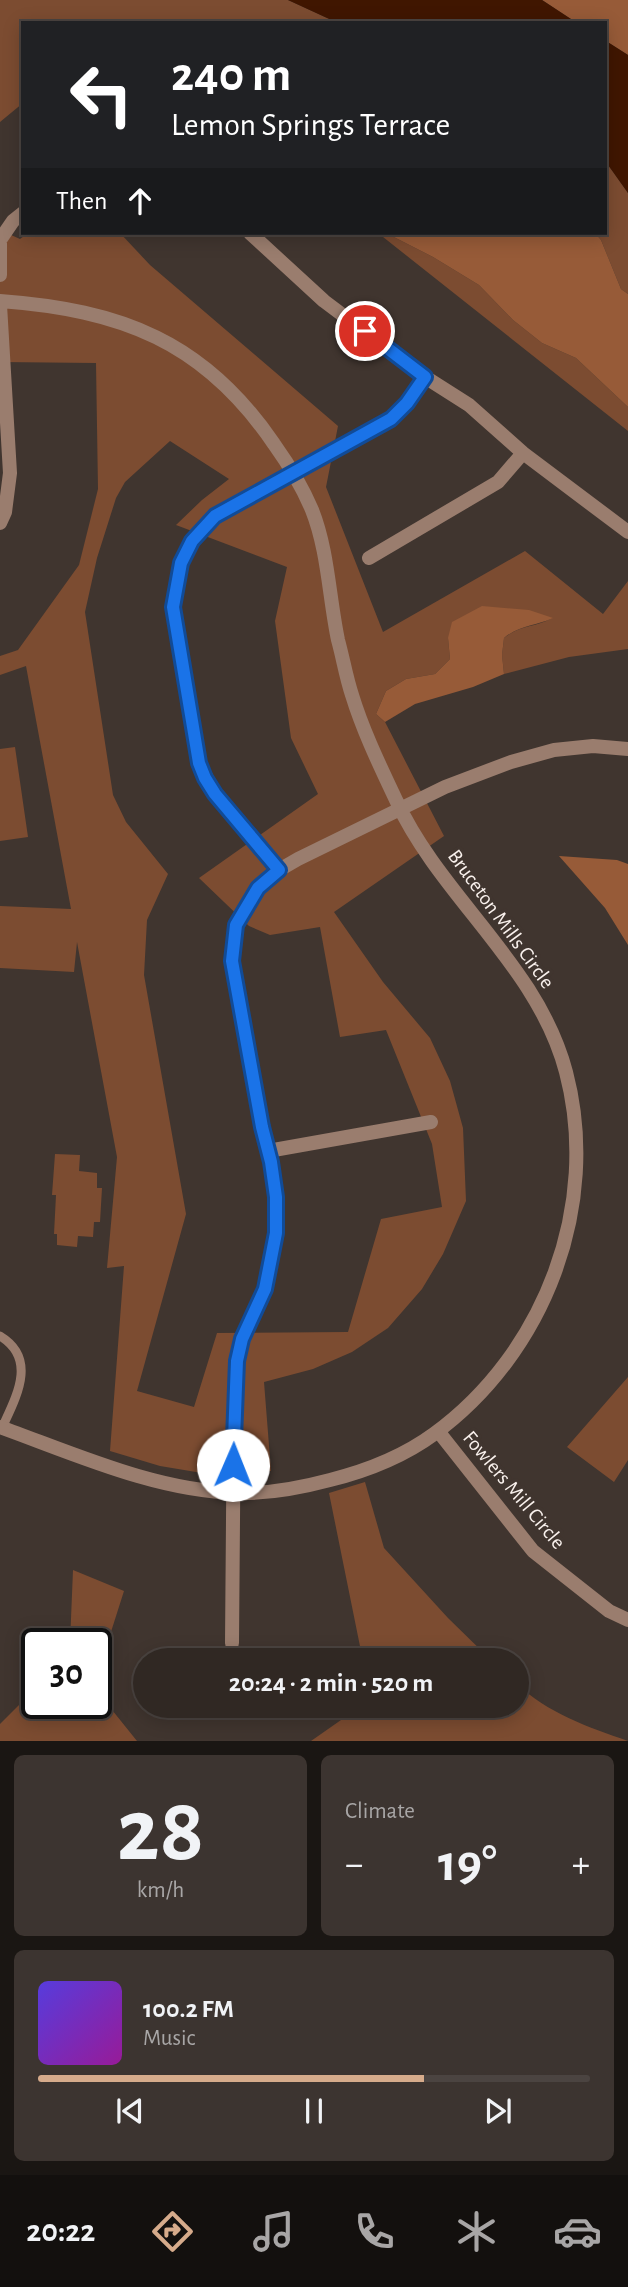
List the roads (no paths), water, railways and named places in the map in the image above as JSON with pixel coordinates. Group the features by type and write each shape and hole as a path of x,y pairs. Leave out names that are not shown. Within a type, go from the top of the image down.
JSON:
{"street":[{"path":"0,275 0,240 21,215"},
{"path":"252,235 324,301 425,377 468,404 523,453 628,532"},
{"path":"0,303 10,472 5,512 0,523"},
{"name":"Bruceton Mills Circle","path":"0,303 63,307 122,322 191,356 231,388 263,427 293,472 313,512 352,695 399,808 450,887 532,993 559,1050 576,1131 570,1216 562,1255 546,1296 516,1349 490,1381 438,1431 395,1456 354,1474 307,1486 269,1492 233,1493 157,1482 1,1429"},
{"path":"279,870 215,794 199,763 173,607 181,563 192,541 215,516 391,419 407,403 425,377"},
{"path":"369,558 498,482 523,453"},
{"path":"232,1643 237,1361 242,1339 265,1289 276,1233 276,1197 232,961 236,925 258,888 279,870 399,808 512,762 554,750 593,747 628,750"},
{"path":"268,1151 431,1122"},
{"name":"Fowlers Mill Circle","path":"438,1431 533,1551 609,1611 628,1620"}],"lane":[{"path":"0,1336 14,1348 21,1360 22,1376 1,1429"}]}
